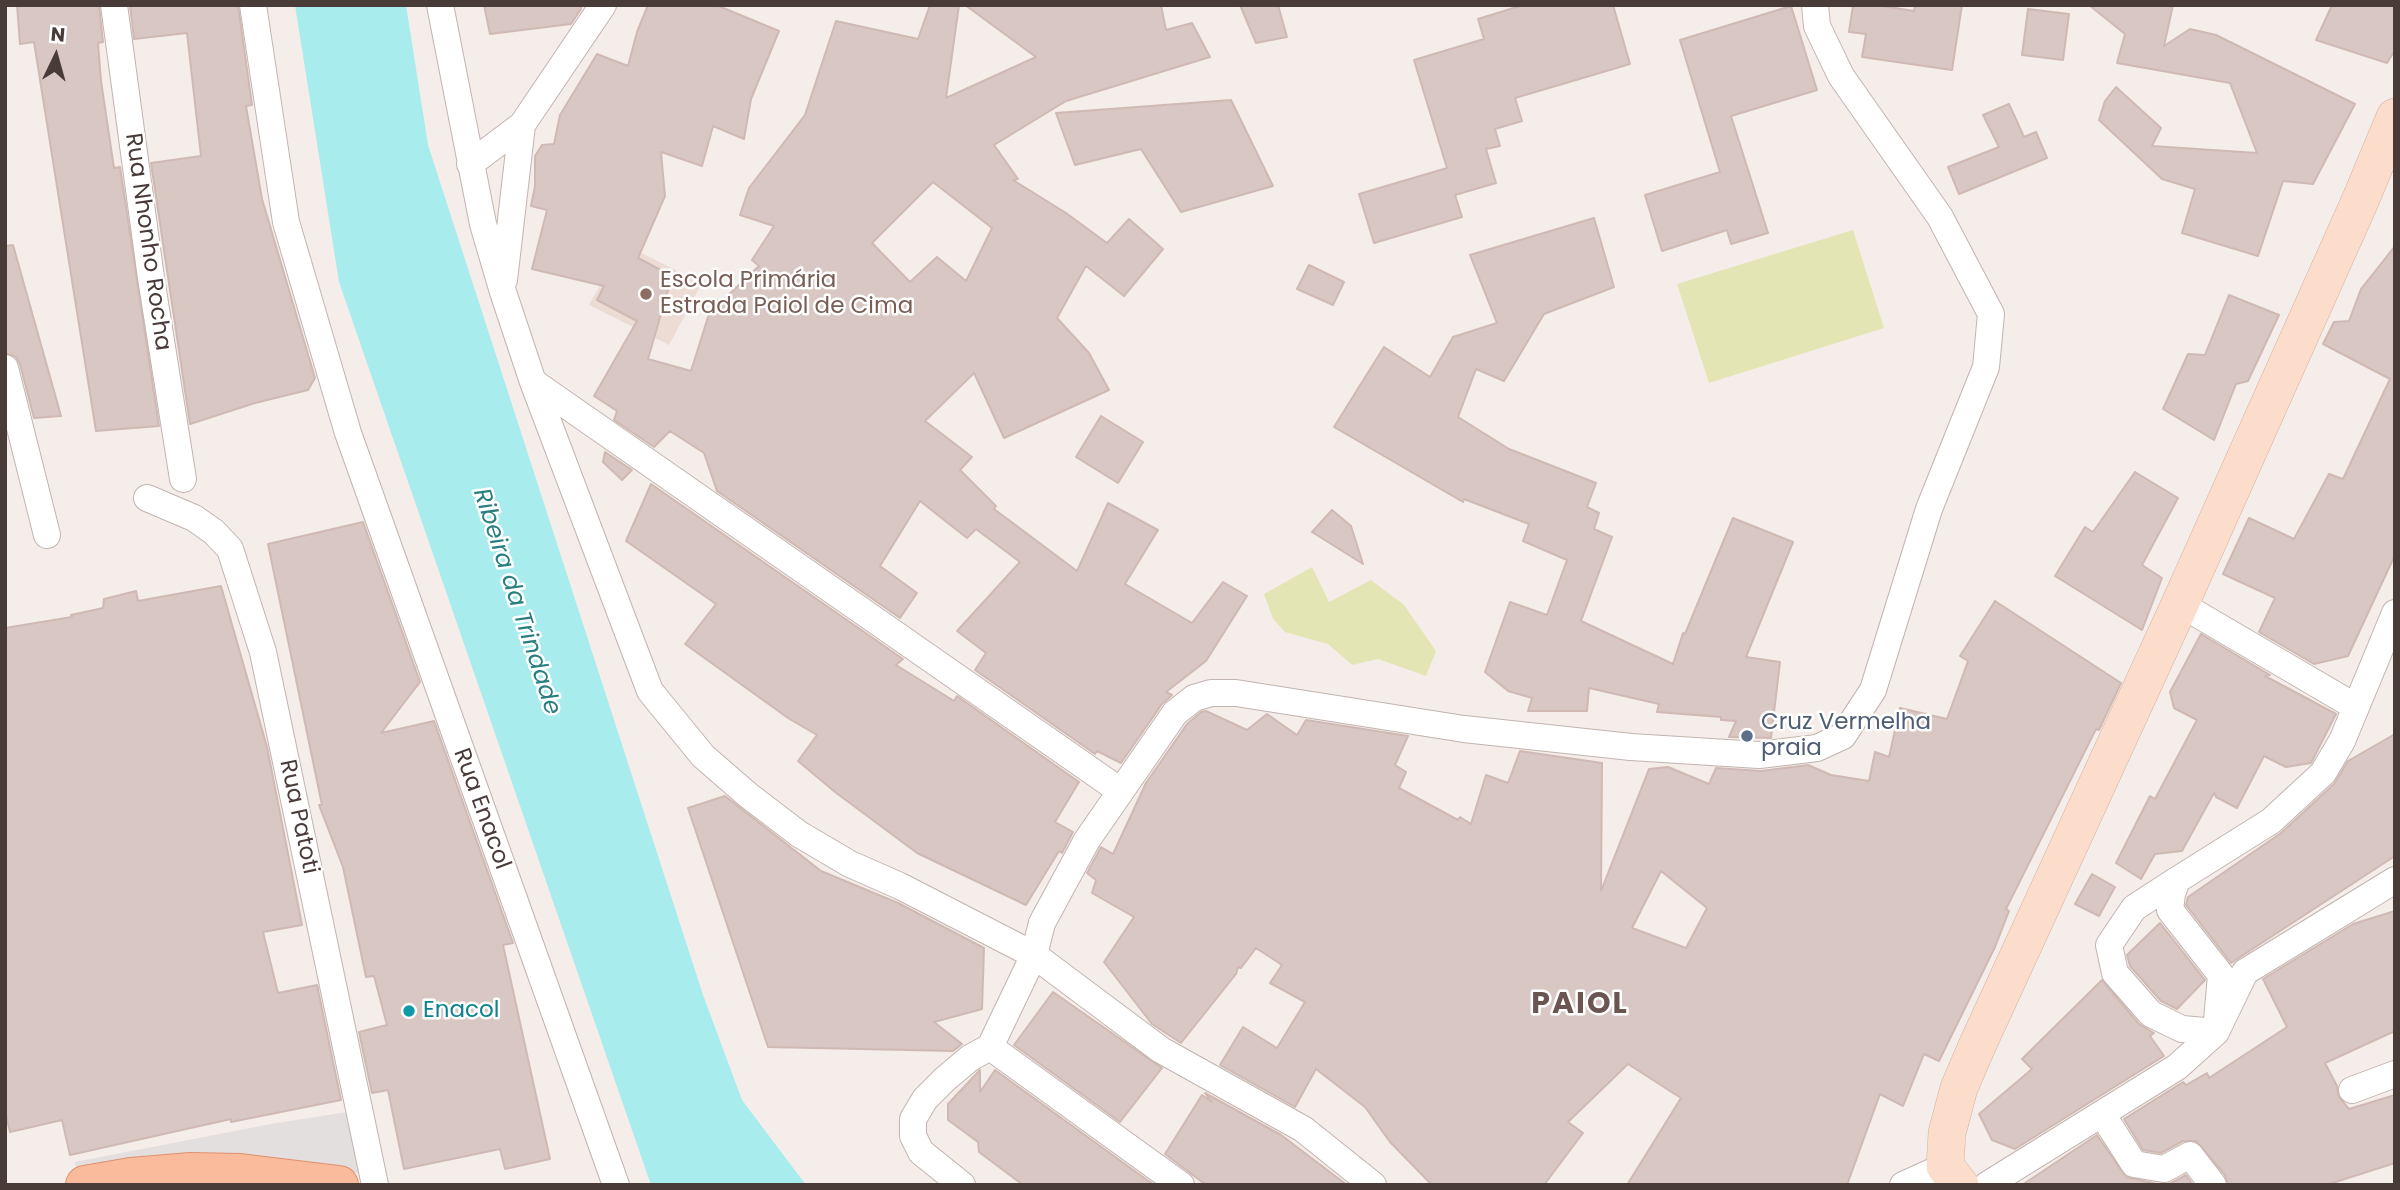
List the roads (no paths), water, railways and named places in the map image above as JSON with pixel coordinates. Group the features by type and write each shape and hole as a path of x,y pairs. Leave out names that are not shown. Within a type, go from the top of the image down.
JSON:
{"main road":[{"path":"85,1185 150,1175 203,1172 240,1173 339,1185"}],"street":[{"name":"Rua Nhonho Rocha","path":"114,5 151,278 183,478"},
{"name":"Rua Enacol","path":"253,5 286,222 348,433 616,1185"},
{"path":"440,5 483,224 503,292 533,382 650,691 704,756 748,795 799,834 850,864 900,886 1034,955 1161,1050 1303,1129 1373,1185"},
{"path":"962,1185 921,1152 914,1136 913,1119 925,1099 945,1079 970,1058 990,1047 1034,955 1042,923 1087,840 1119,790 1175,713 1194,698 1211,693 1236,693 1464,729 1631,747 1759,755 1817,748 1843,736 1873,690 1929,509 1986,367 1990,314 1940,217 1841,76 1817,26 1815,5"},
{"path":"470,164 523,125 597,10"},
{"path":"1903,1185 1953,1175 1947,1133 1959,1088 2180,604 2395,117"},
{"path":"503,292 523,125"},
{"path":"5,368 47,535"},
{"path":"533,382 1119,790"},
{"name":"Rua Patoti","path":"147,498 194,518 214,532 230,549 262,652 375,1185"},
{"path":"2180,604 2356,707"},
{"path":"2216,1032 2182,1029 2151,1014 2115,973 2109,945 2134,908 2271,821 2323,773 2386,654 2395,614"},
{"path":"2177,880 2170,910 2221,975 2216,1032"},
{"path":"1987,1185 2177,1067 2216,1032 2245,972 2395,880"},
{"path":"990,1047 1181,1185"},
{"path":"2352,1090 2395,1074"},
{"path":"2102,1114 2134,1164 2164,1170 2190,1156 2213,1185"}],"water":[{"name":"Ribeira da Trindade","path":"295,5 406,5 428,145 703,995 742,1100 806,1185 651,1185 339,282"}],"place":[{"name":"Escola Primária Estrada Paiol de Cima","path":"646,294"},
{"name":"Cruz Vermelha praia","path":"1747,736"},
{"name":"Enacol","path":"409,1011"}],"district":[{"name":"PAIOL","path":"1580,1005"}]}
